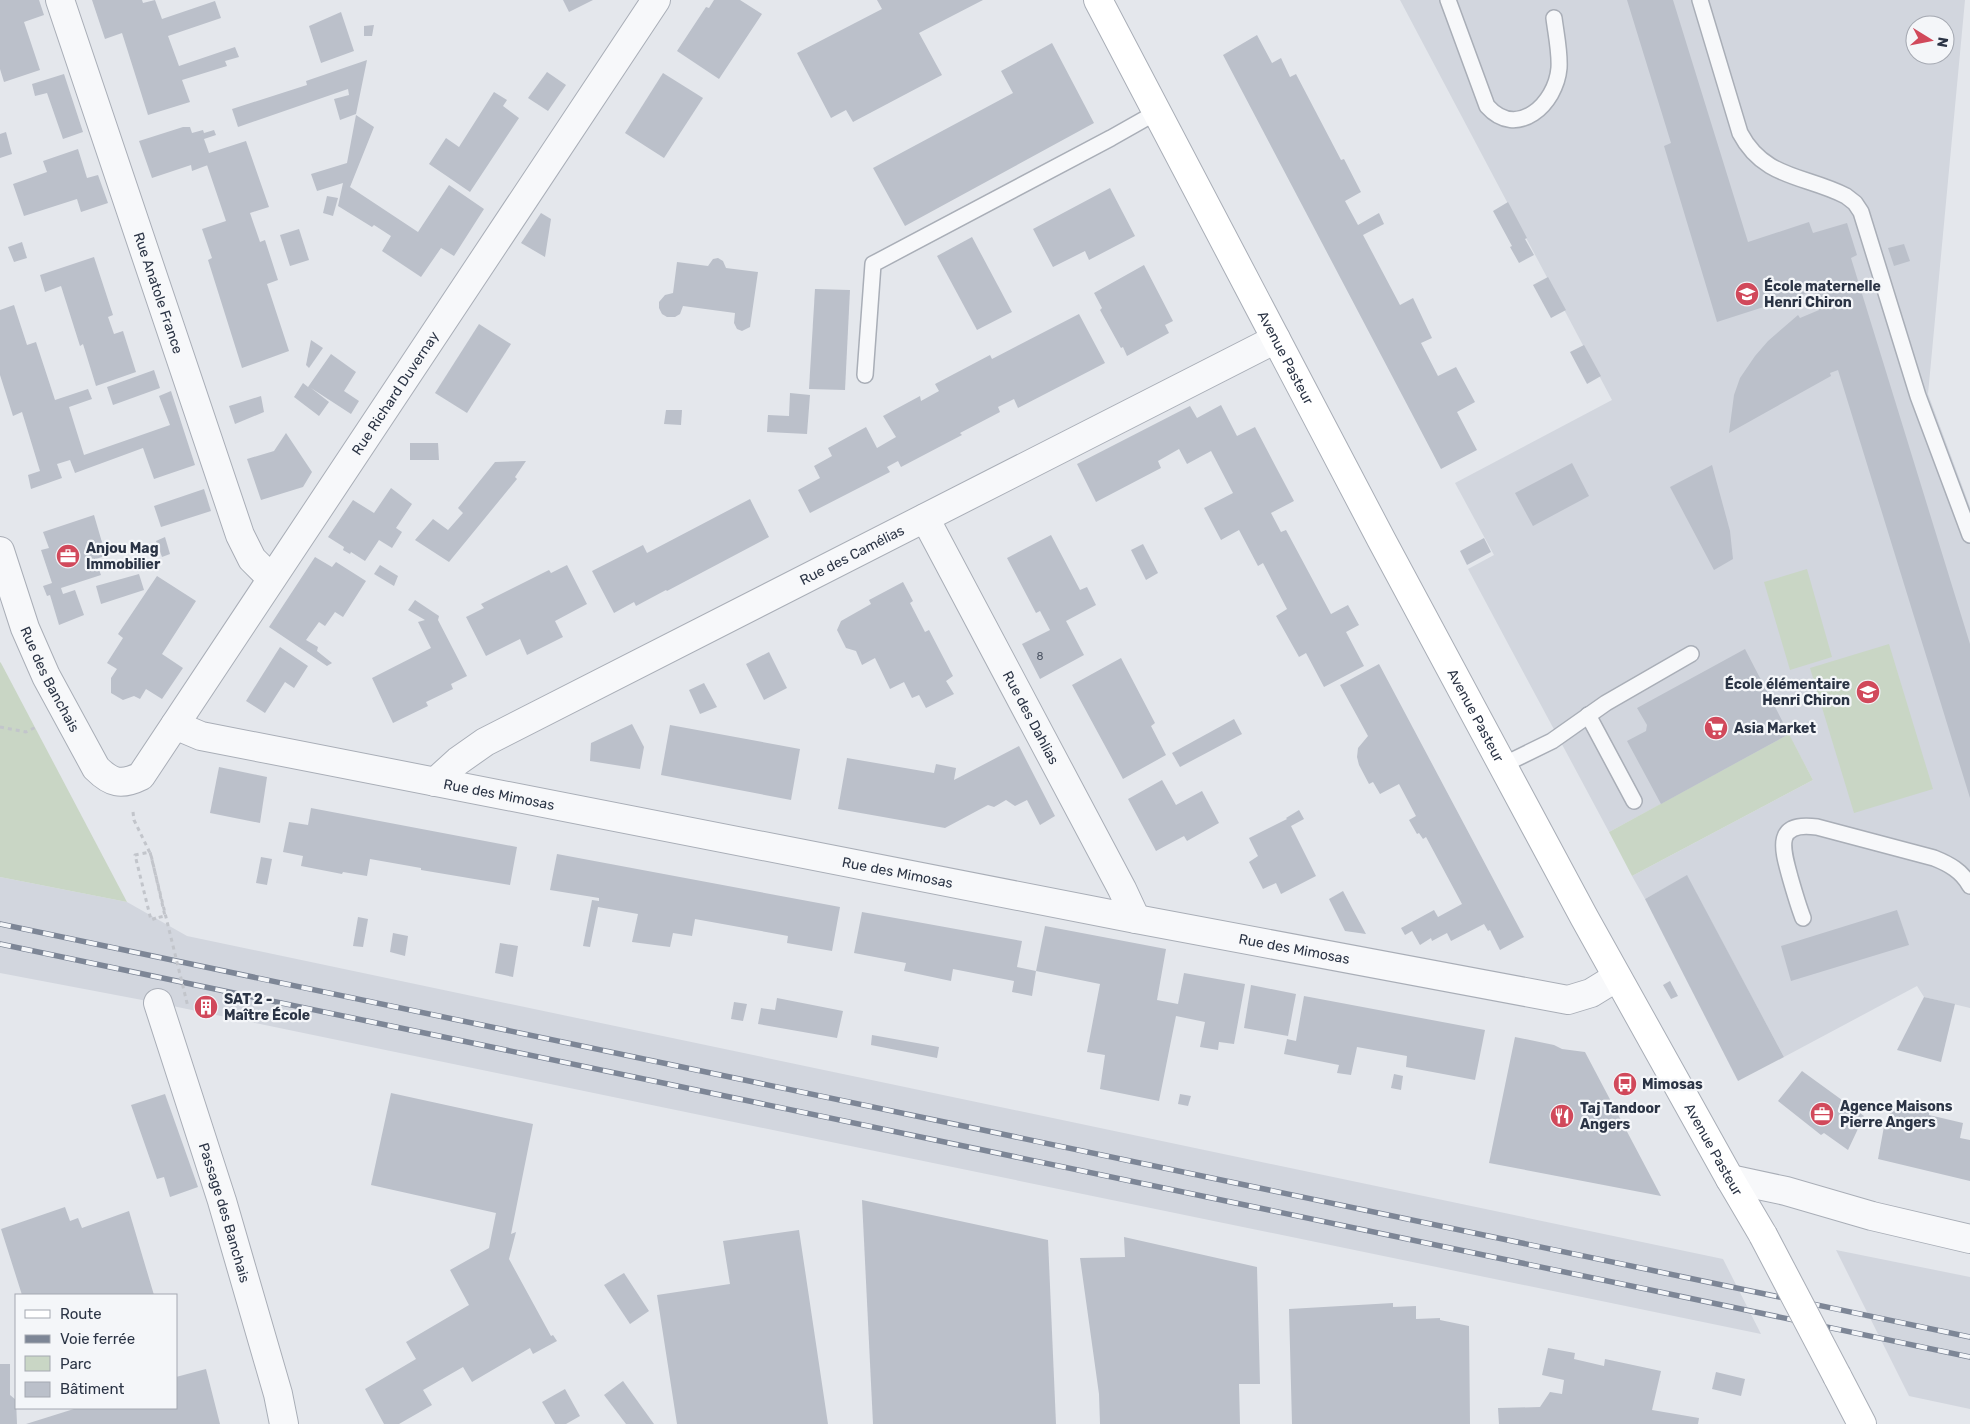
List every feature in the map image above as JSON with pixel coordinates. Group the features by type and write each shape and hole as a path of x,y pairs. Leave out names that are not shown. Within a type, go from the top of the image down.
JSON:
{"main road":[{"name":"Avenue Pasteur","path":"1098,0 1503,765 1617,977 1763,1235 1862,1424"}],"street":[{"name":"Rue Anatole France","path":"60,0 240,535 252,559 271,578"},
{"name":"Rue Richard Duvernay","path":"129,782 140,776 175,725 656,0"},
{"name":"Rue des Camélias","path":"435,782 458,761 485,742 1276,339"},
{"name":"Rue des Dahlias","path":"925,518 1122,889 1136,919"},
{"name":"Rue des Banchais","path":"0,551 25,628 39,660 96,768 105,777 117,782 129,782"},
{"name":"Rue des Mimosas","path":"175,725 201,736 1136,919 1568,1000 1591,993 1617,977"},
{"name":"Passage des Banchais","path":"158,1003 222,1201 278,1394 284,1424"},
{"path":"1730,1179 1786,1191 1872,1216 1970,1238"}],"lane":[{"path":"1448,0 1487,106 1499,116 1510,120 1521,120 1534,113 1546,101 1555,86 1559,69 1554,18"},
{"path":"1700,0 1740,133 1752,152 1776,170 1846,196 1855,203 1861,212 1918,396 1970,535"},
{"path":"865,375 873,264 1157,112"},
{"path":"1503,765 1552,741 1606,702 1691,654"},
{"path":"1588,715 1634,801"},
{"path":"1802,918 1783,851 1785,836 1790,830 1799,826 1818,827 1934,858 1958,870 1970,886"}],"path":[{"path":"0,727 26,732 39,726"},
{"path":"129,782 134,820 151,855 165,916 151,920 135,856 150,852 188,1007"}],"shaded area":[{"path":"1400,0 1965,0 1928,394 1970,507 1970,1008 1924,997 1917,986 1784,1057 1687,876 1645,899 1632,876 1813,780 1789,735 1609,832 1468,569 1494,555 1455,483 1612,400"},
{"path":"0,877 127,902 187,936 1723,1259 1761,1334 158,1003 0,973"},
{"path":"1836,1250 1970,1277 1970,1409 1909,1396"}],"green space":[{"path":"1807,569 1832,657 1790,670 1764,582"},
{"path":"1889,644 1933,789 1854,813 1810,668"},
{"path":"1,663 127,902 0,877"},
{"path":"1789,734 1813,780 1632,876 1609,832"}],"building":[{"path":"0,0 39,0 44,15 24,22 40,70 4,82 0,69"},
{"path":"92,0 142,0 143,3 155,0 162,19 215,1 221,18 168,36 179,66 235,47 239,57 225,61 227,66 182,80 190,102 148,115 122,33 105,39"},
{"path":"563,0 593,0 569,12"},
{"path":"714,0 740,0 762,14 719,79 677,51 706,7 709,8"},
{"path":"877,0 983,0 919,33 942,75 853,122 846,110 831,118 797,53 882,9"},
{"path":"1627,0 1673,0 1748,242 1809,222 1813,233 1847,223 1857,255 1851,258 1970,644 1970,798 1838,370 1830,373 1831,376 1729,433 1734,395 1740,378 1755,356 1768,341 1798,315 1800,318 1819,310 1814,291 1717,322 1664,146 1671,143"},
{"path":"341,12 354,51 321,63 309,26"},
{"path":"374,25 372,36 364,36 364,26"},
{"path":"1257,35 1272,63 1281,58 1290,77 1296,74 1341,160 1344,159 1361,192 1345,201 1358,225 1379,213 1384,224 1363,235 1400,305 1413,298 1432,338 1421,343 1438,376 1456,367 1475,402 1457,412 1477,450 1441,469 1223,55"},
{"path":"1052,43 1094,123 905,226 873,168 1013,93 1001,71"},
{"path":"367,60 356,114 340,120 334,99 349,95 348,89 238,127 232,109 307,85 306,81"},
{"path":"547,72 566,85 548,111 528,98"},
{"path":"663,73 703,98 664,158 625,133"},
{"path":"64,74 83,132 63,139 47,93 35,96 32,84"},
{"path":"494,92 507,100 503,106 519,118 470,192 429,164 446,138 459,147"},
{"path":"356,115 374,127 350,187 418,232 449,185 484,209 454,256 441,248 421,277 382,251 391,236 374,225 372,227 338,206 343,183 317,191 311,174 347,163"},
{"path":"183,127 190,127 192,133 203,130 204,133 214,130 216,135 204,139 209,153 246,141 269,207 250,213 260,242 265,240 278,280 267,284 289,351 242,368 208,260 212,258 202,229 226,221 207,165 192,171 191,165 152,178 139,141"},
{"path":"6,132 12,154 0,158 0,134"},
{"path":"78,149 87,178 98,175 108,203 81,212 77,199 24,216 13,184 47,172 43,161"},
{"path":"1110,188 1135,236 1089,260 1085,251 1053,267 1033,229"},
{"path":"327,196 338,198 333,216 323,213"},
{"path":"1508,202 1534,255 1519,263 1493,211"},
{"path":"541,213 551,219 545,257 521,243"},
{"path":"299,229 309,260 290,266 280,235"},
{"path":"972,237 1012,312 977,330 937,256"},
{"path":"22,242 27,258 14,262 8,247"},
{"path":"1904,244 1910,261 1894,266 1888,248"},
{"path":"94,257 113,315 108,317 114,334 123,331 136,372 96,386 83,344 80,346 61,286 45,292 40,275"},
{"path":"718,258 723,261 726,268 758,272 750,327 742,331 737,329 734,323 735,313 683,306 680,314 675,317 667,317 662,314 659,302 665,295 673,293 677,262 708,266 713,259"},
{"path":"1144,265 1173,321 1165,325 1169,333 1127,356 1100,310 1102,308 1094,293"},
{"path":"1548,277 1566,310 1551,318 1533,285"},
{"path":"815,289 850,290 845,390 809,389"},
{"path":"14,305 27,345 36,342 55,400 88,389 92,399 69,407 84,455 170,425 159,396 171,391 195,465 154,479 143,448 75,473 70,460 57,464 62,478 31,489 28,475 40,471 22,412 13,416 0,375 0,310"},
{"path":"1079,314 1105,363 1018,408 1014,399 998,407 1000,412 960,433 962,435 901,467 898,461 887,467 890,472 810,513 798,490 820,478 814,466 832,456 828,448 866,427 877,448 896,437 883,416 920,396 921,401 939,391 935,384 990,355 992,359"},
{"path":"479,324 511,344 467,413 435,393"},
{"path":"311,340 323,348 309,368 306,365"},
{"path":"1584,345 1601,376 1587,384 1570,352"},
{"path":"331,354 356,372 344,391 359,401 351,414 311,388 329,402 319,416 294,397 303,383 308,387"},
{"path":"154,370 160,388 113,405 107,387"},
{"path":"790,393 810,395 807,434 767,432 768,415 789,416"},
{"path":"261,396 264,412 235,424 229,406"},
{"path":"1221,405 1237,436 1255,427 1294,501 1271,513 1281,532 1286,530 1331,614 1348,605 1359,625 1346,632 1364,666 1324,687 1306,653 1299,657 1276,616 1287,609 1263,563 1258,566 1239,530 1221,540 1204,508 1233,493 1211,451 1187,464 1179,449 1158,461 1161,468 1096,502 1077,464 1190,406 1197,418"},
{"path":"666,410 682,410 681,425 664,424"},
{"path":"286,433 312,472 303,487 261,500 247,459 274,451"},
{"path":"410,443 438,443 439,460 410,460"},
{"path":"526,461 515,477 517,479 449,562 415,540 433,519 448,530 463,513 458,508 495,462"},
{"path":"1572,463 1589,496 1533,526 1515,493"},
{"path":"1712,465 1730,531 1733,559 1714,570 1670,487"},
{"path":"391,488 412,504 396,528 402,532 392,548 379,540 365,561 351,552 350,554 343,550 344,547 328,537 353,500 374,513"},
{"path":"204,489 211,511 161,527 154,506"},
{"path":"750,499 769,537 667,591 636,606 634,602 614,613 592,571 643,545 647,553"},
{"path":"94,515 106,556 95,559 101,575 61,588 63,594 75,590 84,615 59,625 50,595 47,596 43,586 52,583 41,550 49,548 43,532"},
{"path":"1051,535 1080,590 1087,587 1096,605 1066,621 1084,655 1040,679 1022,644 1050,630 1040,611 1036,613 1007,558"},
{"path":"165,537 170,554 162,557 156,541"},
{"path":"1484,538 1491,552 1467,565 1460,551"},
{"path":"1143,544 1158,573 1146,580 1131,550"},
{"path":"315,557 332,567 336,562 366,581 343,617 335,612 325,626 319,622 306,640 318,647 317,651 332,663 327,666 269,627"},
{"path":"380,565 398,576 394,586 374,574"},
{"path":"567,565 587,604 555,621 563,637 527,655 520,639 486,656 466,617 484,608 481,604 549,570 551,573"},
{"path":"139,574 144,590 101,604 96,586"},
{"path":"157,576 196,601 162,654 183,668 162,699 146,689 140,699 134,696 123,700 111,693 111,678 117,669 107,663 123,638 118,634"},
{"path":"903,582 913,601 910,603 925,632 929,630 953,676 946,681 954,694 926,708 919,695 912,698 904,682 890,689 875,658 862,665 856,651 846,648 837,630 841,621 871,604 869,600"},
{"path":"415,600 439,616 438,620 467,676 451,684 453,689 426,702 428,706 393,723 372,678 431,648 418,622 425,620 408,610"},
{"path":"280,647 308,666 294,688 285,682 265,713 246,701"},
{"name":"Asia Market","path":"1745,649 1789,734 1661,804 1627,741 1646,731 1647,725 1637,708"},
{"path":"769,652 787,688 764,700 746,664"},
{"path":"1121,658 1155,723 1151,726 1166,755 1123,779 1072,685"},
{"path":"1379,664 1524,937 1500,950 1490,930 1488,931 1484,924 1451,941 1447,933 1432,941 1431,938 1420,945 1412,931 1405,935 1401,928 1434,910 1438,917 1462,904 1426,837 1423,839 1419,833 1417,834 1409,820 1416,816 1399,784 1380,794 1373,782 1369,784 1359,765 1357,757 1358,748 1368,736 1340,685"},
{"path":"704,683 717,707 700,714 689,690"},
{"path":"1234,719 1242,734 1180,767 1172,753"},
{"path":"632,724 644,747 640,769 590,761 591,743"},
{"path":"670,725 800,749 791,800 661,775"},
{"path":"1019,746 1055,816 1040,825 1027,800 1015,806 1006,800 994,807 988,805 945,828 838,809 847,758 934,773 936,764 956,768 954,780"},
{"path":"219,767 267,777 260,823 210,813"},
{"path":"1162,780 1176,805 1202,791 1219,823 1187,841 1184,836 1156,851 1128,799"},
{"path":"311,808 517,847 510,885 421,870 421,868 370,859 367,876 343,872 342,874 301,866 303,856 283,852 289,822 308,825"},
{"path":"1299,810 1304,819 1291,826 1316,876 1281,894 1276,883 1263,889 1249,862 1258,856 1249,838 1287,819"},
{"path":"557,854 840,907 832,951 787,943 788,936 695,919 692,936 673,933 670,947 632,942 638,914 598,907 590,947 583,946 592,900 599,901 599,898 550,890"},
{"path":"261,857 272,859 267,885 256,883"},
{"path":"1687,875 1784,1057 1738,1081 1645,899"},
{"path":"1343,891 1366,934 1345,931 1329,899"},
{"path":"1897,910 1909,945 1791,981 1781,946"},
{"path":"862,912 1022,941 1017,967 1036,971 1032,996 1012,992 1014,981 953,969 951,981 904,971 906,963 854,953"},
{"path":"358,917 368,919 363,947 353,946"},
{"path":"1045,926 1166,949 1157,1000 1178,1004 1184,973 1245,984 1234,1044 1219,1042 1218,1050 1200,1047 1205,1022 1176,1016 1159,1101 1100,1089 1105,1055 1087,1052 1100,984 1036,971"},
{"path":"393,933 408,936 405,956 390,952"},
{"path":"500,943 518,946 513,977 495,973"},
{"path":"1670,981 1678,996 1671,999 1663,985"},
{"path":"1251,985 1296,994 1288,1036 1244,1028"},
{"path":"1304,996 1485,1030 1475,1080 1406,1067 1407,1056 1357,1047 1351,1075 1337,1073 1339,1065 1284,1054 1287,1039 1296,1041"},
{"path":"1924,997 1955,1004 1941,1062 1897,1050"},
{"path":"777,998 843,1011 837,1038 758,1024 761,1008 775,1010"},
{"name":"SAT 2 - Maître École","path":"201,1000 213,1002 211,1014 199,1012"},
{"path":"734,1002 747,1004 743,1021 731,1019"},
{"path":"872,1035 939,1047 937,1058 871,1045"},
{"path":"1515,1037 1554,1045 1562,1049 1585,1052 1661,1196 1489,1163"},
{"path":"1802,1071 1864,1116 1848,1150 1824,1133 1821,1135 1778,1101"},
{"path":"1394,1074 1403,1076 1401,1090 1391,1088"},
{"path":"1625,1078 1632,1092 1626,1096 1618,1081"},
{"path":"391,1093 533,1124 511,1234 516,1232 509,1259 551,1336 553,1335 557,1341 533,1354 530,1348 472,1382 463,1367 423,1390 432,1405 399,1424 384,1424 365,1389 416,1359 406,1342 469,1305 450,1270 489,1248 496,1213 371,1185"},
{"path":"165,1094 198,1187 170,1197 164,1177 157,1179 131,1105"},
{"path":"1180,1094 1191,1096 1188,1106 1178,1104"},
{"path":"1900,1106 1929,1112 1929,1115 1963,1123 1960,1138 1970,1140 1970,1181 1878,1159 1885,1121 1889,1122 1890,1110"},
{"path":"862,1200 1048,1240 1056,1424 873,1424"},
{"path":"65,1207 70,1221 78,1218 82,1228 129,1211 154,1294 22,1294 1,1229"},
{"path":"799,1230 828,1424 677,1424 657,1295 730,1284 723,1241"},
{"path":"1124,1237 1257,1267 1260,1384 1239,1384 1240,1424 1100,1424 1099,1394 1080,1258 1125,1257"},
{"path":"624,1273 649,1311 630,1324 604,1285"},
{"path":"1393,1303 1393,1307 1416,1306 1416,1319 1440,1318 1440,1320 1469,1326 1470,1424 1292,1424 1289,1309"},
{"path":"1548,1348 1575,1353 1574,1359 1604,1366 1605,1359 1661,1371 1652,1410 1699,1418 1698,1424 1499,1424 1498,1408 1540,1407 1550,1392 1562,1394 1564,1380 1542,1375"},
{"path":"0,1364 10,1364 10,1395 15,1399 17,1424 0,1424"},
{"path":"206,1369 220,1424 26,1424 74,1409 178,1409 178,1376"},
{"path":"1716,1372 1745,1379 1741,1396 1712,1389"},
{"path":"623,1381 654,1424 626,1424 604,1395"},
{"path":"565,1389 580,1416 566,1424 555,1424 542,1402"}],"railway":[{"path":"0,924 1970,1337"},
{"path":"0,944 1970,1357"}],"place":[{"name":"École maternelle Henri Chiron","path":"1747,294"},
{"name":"Anjou Mag Immobilier","path":"68,556"},
{"name":"École élémentaire Henri Chiron","path":"1868,692"},
{"name":"Asia Market","path":"1716,728"},
{"name":"SAT 2 - Maître École","path":"206,1007"},
{"name":"Mimosas","path":"1625,1084"},
{"name":"Agence Maisons Pierre Angers","path":"1822,1114"},
{"name":"Taj Tandoor Angers","path":"1562,1116"}]}
